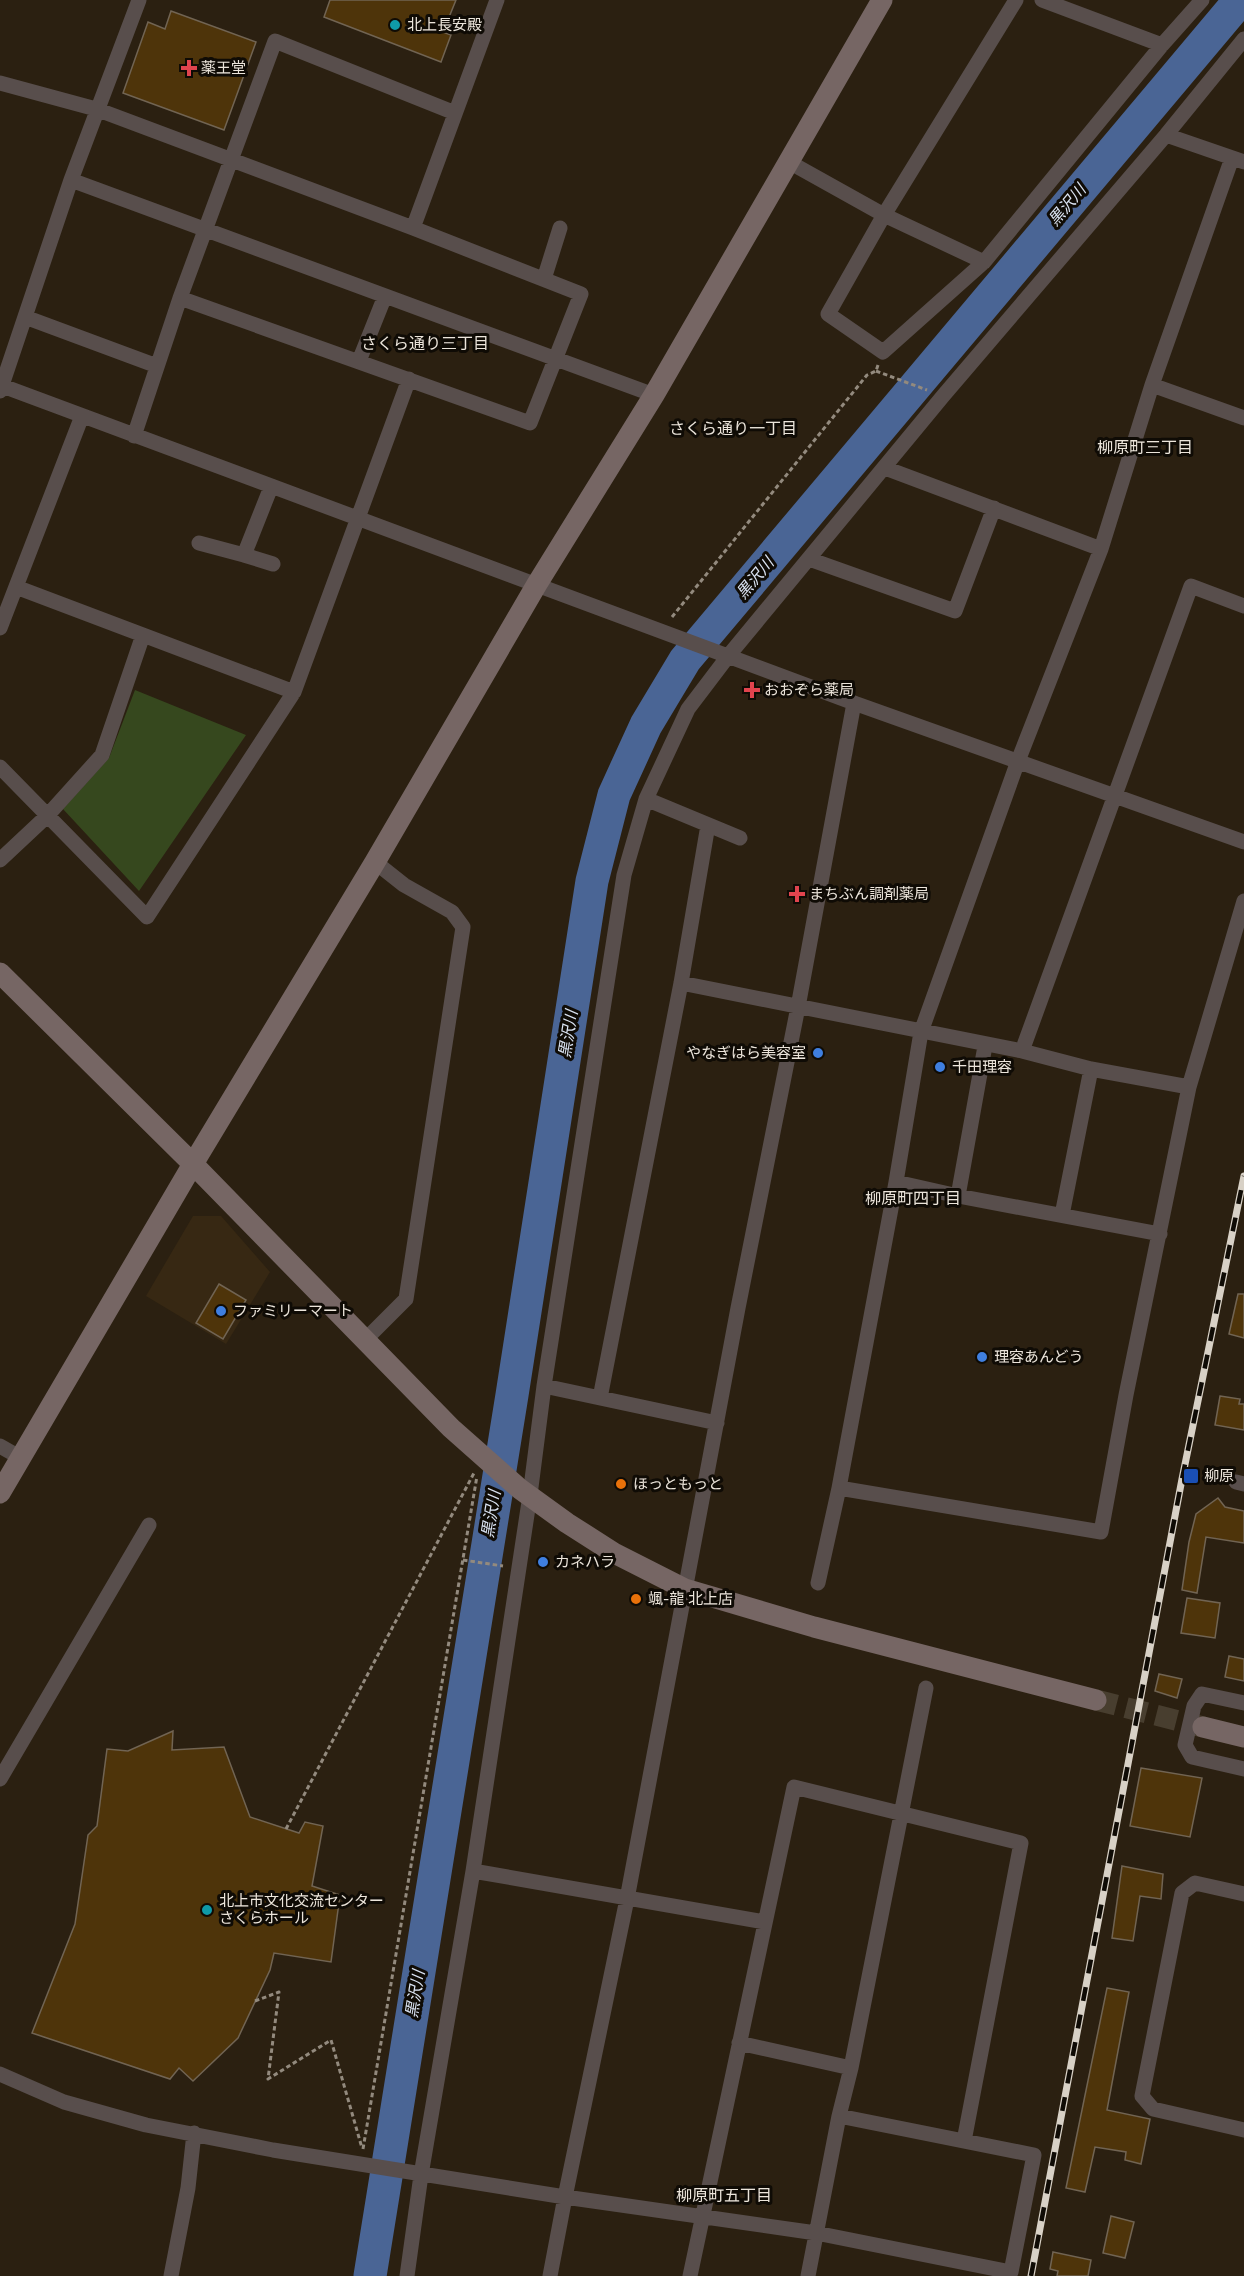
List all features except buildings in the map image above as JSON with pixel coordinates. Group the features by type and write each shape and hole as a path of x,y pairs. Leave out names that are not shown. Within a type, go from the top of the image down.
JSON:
{"street":[{"path":"139,0 96,109 1,387 854,703 1244,842"},
{"path":"413,228 498,0"},
{"path":"0,1493 193,1164 375,862 537,584 654,395 882,0"},
{"path":"1017,0 884,215 828,314 883,352 984,262 1162,45 1202,0"},
{"path":"1042,0 1162,45"},
{"path":"407,2276 417,2174 473,1871 518,1569 525,1492 544,1386 624,875 646,798 688,709 724,653 809,559 943,396 1166,135 1244,39"},
{"path":"134,436 180,298 275,42 455,113"},
{"path":"0,83 96,109 581,294 530,423 180,298"},
{"path":"818,1583 896,1182 921,1032 1018,761 1101,549 1152,385 1238,160 1166,135"},
{"path":"789,162 884,215 984,262"},
{"path":"71,180 654,395"},
{"path":"544,279 560,228"},
{"path":"358,361 385,296"},
{"path":"25,317 157,366"},
{"path":"0,768 147,917 294,692 409,379"},
{"path":"1152,385 1244,418"},
{"path":"0,628 82,416"},
{"path":"885,468 1101,549"},
{"path":"244,555 271,487"},
{"path":"809,559 955,611 994,508"},
{"path":"199,543 273,564"},
{"path":"1022,1051 1191,586 1244,606"},
{"path":"16,587 294,692"},
{"path":"0,860 47,816 102,755 143,635"},
{"path":"550,2276 627,1899 854,703"},
{"path":"646,798 740,838"},
{"path":"600,1398 681,983 708,825"},
{"path":"366,1339 406,1299 463,927 452,912 404,885 375,862"},
{"path":"838,1488 1101,1532 1189,1087 1244,901"},
{"path":"0,973 366,1339 480,1459 614,1553 685,1589 814,1627 1096,1700"},
{"path":"681,983 985,1046 1022,1051 1090,1069 1189,1087"},
{"path":"958,1196 985,1046"},
{"path":"1062,1215 1090,1069"},
{"path":"896,1182 1160,1234"},
{"path":"544,1386 717,1423"},
{"path":"0,1446 21,1458"},
{"path":"0,1779 149,1525"},
{"path":"808,2276 926,1688"},
{"path":"1244,1703 1202,1694 1194,1706 1185,1744 1192,1757 1244,1769"},
{"path":"1203,1727 1244,1737"},
{"path":"690,2276 794,1787 1021,1844 964,2141"},
{"path":"473,1871 765,1922"},
{"path":"1244,1894 1194,1883 1182,1893 1142,2096 1153,2109 1244,2130"},
{"path":"739,2043 851,2068"},
{"path":"0,2074 64,2102 146,2125 273,2151 363,2159 417,2174 816,2233 1011,2272 1034,2155 839,2116"},
{"path":"171,2276 188,2188 194,2133"}],"path":[{"path":"669,633 867,375 876,371 883,352"},
{"path":"876,371 933,392"},
{"path":"363,2159 480,1459"},
{"path":"286,1829 480,1459"},
{"path":"463,1560 518,1569"},
{"path":"255,2001 279,1992 268,2079 331,2040 363,2159"}],"shaded area":[{"path":"193,1216 221,1216 270,1272 226,1344 146,1296"}],"green space":[{"path":"135,690 246,735 139,891 63,809 109,758"}],"waterway":[{"name":"黒沢川","path":"370,2276 592,881 614,795 646,725 685,660 1240,0"}],"tunnel":[{"path":"1096,1700 1203,1727"}],"railway":[{"path":"1031,2276 1182,1479 1244,1176"}],"place":[{"name":"北上長安殿","path":"395,25"},
{"name":"薬王堂","path":"189,68"},
{"name":"おおぞら薬局","path":"752,690"},
{"name":"まちぶん調剤薬局","path":"797,894"},
{"name":"やなぎはら美容室","path":"818,1053"},
{"name":"千田理容","path":"940,1067"},
{"name":"ファミリーマート","path":"221,1311"},
{"name":"理容あんどう","path":"982,1357"},
{"name":"柳原","path":"1191,1476"},
{"name":"ほっともっと","path":"621,1484"},
{"name":"カネハラ","path":"543,1562"},
{"name":"颯-龍 北上店","path":"636,1599"},
{"name":"北上市文化交流センター さくらホール","path":"207,1910"}],"district":[{"name":"さくら通り三丁目","path":"425,343"},
{"name":"さくら通り一丁目","path":"733,428"},
{"name":"柳原町三丁目","path":"1145,447"},
{"name":"柳原町四丁目","path":"913,1198"},
{"name":"柳原町五丁目","path":"724,2195"}]}
